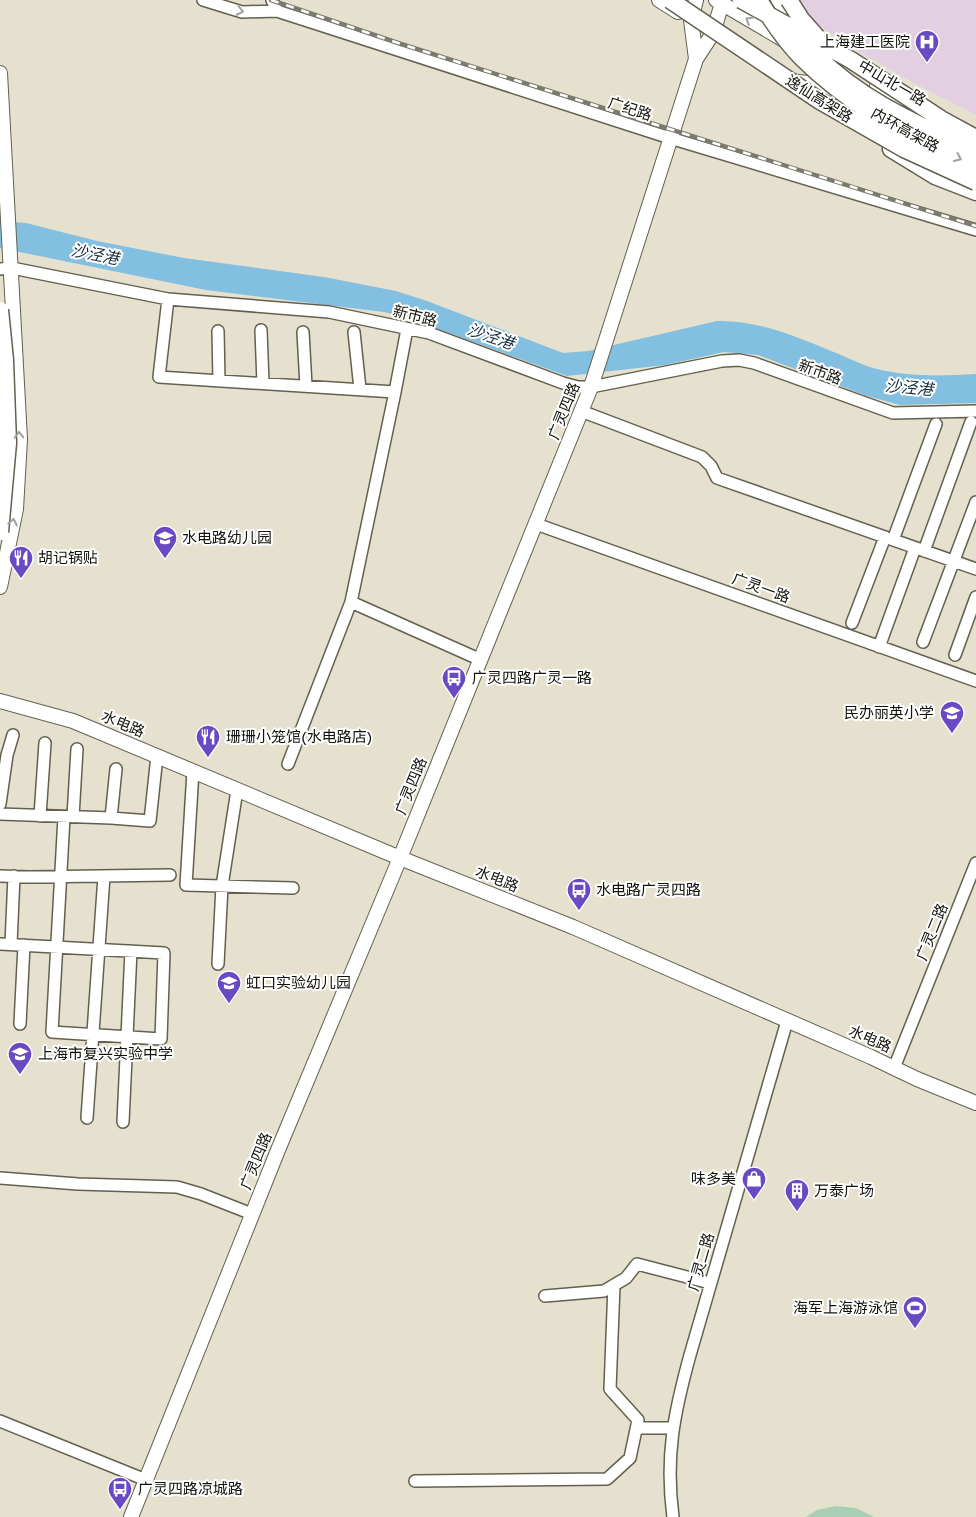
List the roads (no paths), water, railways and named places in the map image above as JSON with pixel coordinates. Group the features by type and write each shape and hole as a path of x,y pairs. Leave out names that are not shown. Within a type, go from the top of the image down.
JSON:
{"highway":[{"name":"逸仙高架路","path":"671,0 820,101 904,149 976,181"},
{"path":"741,0 851,60 941,119 976,138"},
{"name":"内环高架路","path":"759,0 770,18 801,58 847,98 894,126 956,158 976,166"},
{"name":"内环高架路","path":"771,0 801,41 834,72 867,96 976,152"},
{"path":"789,0 801,19 834,57 865,84 911,118"},
{"path":"779,80 935,176 976,192"},
{"path":"0,310 6,377 8,443 0,532"}],"main road":[{"path":"659,0 714,33 779,80 816,84 845,105 948,169 976,181"},
{"path":"671,0 688,18"},
{"path":"778,0 798,28 816,46 887,92 911,118"},
{"name":"广灵四路","path":"131,1517 252,1214 400,858 592,383 696,59 714,33 720,1"},
{"name":"中山北一路","path":"720,1 838,70 911,118 976,143"},
{"path":"688,18 692,2"},
{"path":"692,2 714,33"},
{"name":"广灵四路","path":"688,18 696,59"},
{"path":"0,73 4,199 8,215 10,250 6,268 20,440 16,509 0,586"},
{"path":"0,425 0,441"},
{"path":"0,452 17,484"},
{"name":"水电路","path":"0,701 73,721 158,756 400,858 573,928 976,1103"}],"street":[{"name":"广纪路","path":"203,0 242,12 277,12 670,138 976,230"},
{"path":"272,0 277,12"},
{"name":"新市路","path":"6,268 168,299 329,312 429,334 563,384 578,387 722,361 739,360 754,363 893,414 976,411"},
{"path":"168,299 159,377 395,392"},
{"path":"288,764 351,602 395,392 406,329"},
{"path":"261,330 263,383"},
{"path":"218,331 219,381"},
{"path":"303,332 306,386"},
{"path":"354,332 360,389"},
{"path":"581,411 702,457 711,466 718,478 976,569"},
{"path":"879,646 971,422"},
{"path":"852,624 936,424"},
{"path":"923,642 976,502"},
{"name":"广灵一路","path":"536,524 976,681"},
{"path":"955,656 976,596"},
{"path":"351,602 481,660"},
{"path":"0,804 6,755 14,735"},
{"path":"40,816 45,743"},
{"path":"14,876 5,944 57,947 99,949 164,953 161,1039 52,1032 57,947 60,877 77,749"},
{"path":"0,814 111,818 150,822 158,756"},
{"path":"111,818 116,769"},
{"path":"193,771 186,885 292,888"},
{"path":"218,964 222,886 237,790"},
{"name":"广灵二路","path":"894,1068 976,863"},
{"path":"0,876 170,875"},
{"path":"87,1118 104,876"},
{"path":"20,1024 24,945"},
{"path":"122,1122 131,951"},
{"name":"广灵二路","path":"673,1517 669,1477 672,1428 680,1391 787,1021"},
{"path":"0,1178 78,1184 177,1187 201,1194 252,1214"},
{"path":"545,1296 604,1291 626,1278 637,1264 710,1283"},
{"path":"415,1482 607,1478 630,1458 638,1420 610,1389 614,1285"},
{"path":"0,1421 146,1480"},
{"path":"637,1428 672,1428"}],"water":[{"name":"沙泾港","path":"0,221 26,223 97,241 184,258 324,277 396,291 563,353 588,351 717,321 749,324 796,337 877,369 926,375 976,374 976,403 900,405 867,396 758,355 724,352 665,365 567,376 407,318 384,312 206,290 0,248"}],"railway":[{"path":"271,0 401,44 976,226"}],"place":[{"name":"上海建工医院","path":"927,63"},
{"name":"水电路幼儿园","path":"165,559"},
{"name":"胡记锅贴","path":"21,579"},
{"name":"广灵四路广灵一路","path":"454,699"},
{"name":"民办丽英小学","path":"952,734"},
{"name":"珊珊小笼馆(水电路店)","path":"208,758"},
{"name":"水电路广灵四路","path":"579,911"},
{"name":"虹口实验幼儿园","path":"229,1004"},
{"name":"上海市复兴实验中学","path":"20,1075"},
{"name":"味多美","path":"754,1200"},
{"name":"万泰广场","path":"797,1212"},
{"name":"海军上海游泳馆","path":"915,1329"},
{"name":"广灵四路凉城路","path":"120,1510"}]}
